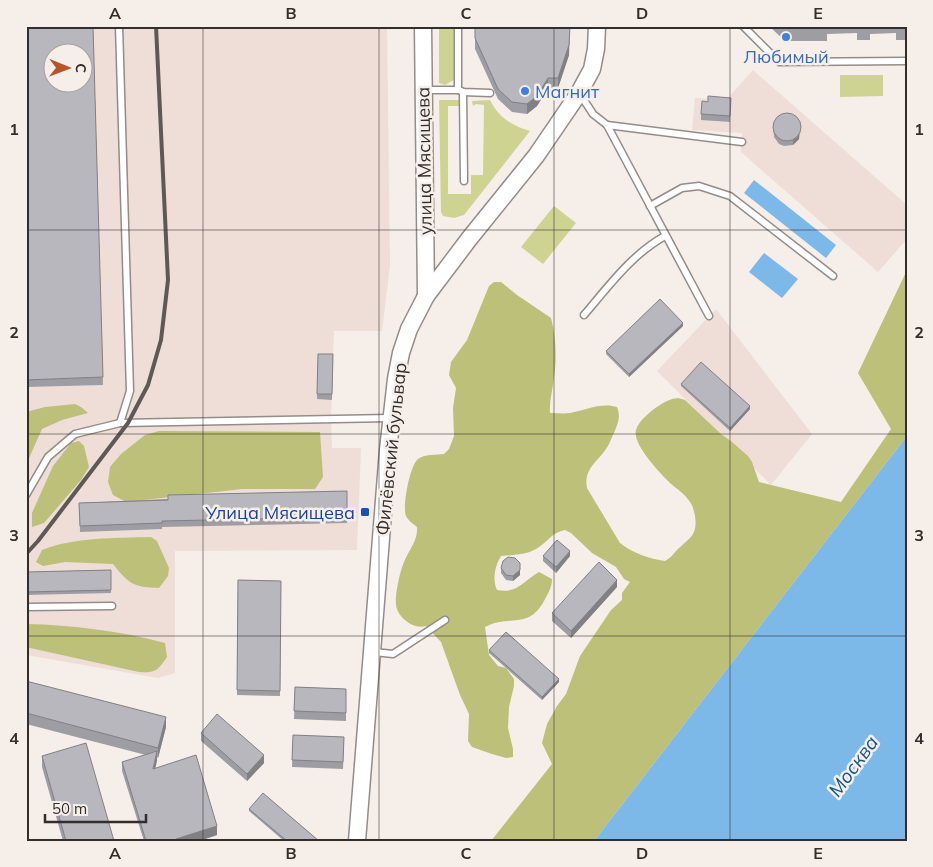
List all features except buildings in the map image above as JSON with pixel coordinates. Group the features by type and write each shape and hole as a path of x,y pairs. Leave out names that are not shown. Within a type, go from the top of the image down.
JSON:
{"street":[{"name":"улица Мясищева","path":"422,26 426,296"},
{"name":"Филёвский бульвар","path":"357,841 392,418 401,353 409,329 426,296 542,148 579,93 592,69 596,49 597,26"}],"lane":[{"path":"119,26 130,391 120,423"},
{"path":"458,26 464,181"},
{"path":"743,26 779,62 907,61"},
{"path":"424,90 490,93"},
{"path":"579,93 593,114 607,125 709,316"},
{"path":"607,125 742,142"},
{"path":"650,206 682,188 699,186 730,196 833,276"},
{"path":"584,315 620,273 652,243 665,236"},
{"path":"26,495 48,457 75,434 120,423 392,418"},
{"path":"26,607 112,606"},
{"path":"372,652 393,654 445,620"}],"shaded area":[{"path":"26,26 387,26 390,266 382,331 334,331 331,418 332,448 361,448 357,550 175,551 175,673 158,678 26,655"},
{"path":"753,70 907,205 907,239 878,272 741,152 742,133 692,130 695,98 726,100"},
{"path":"716,309 812,434 771,485 657,371"}],"green space":[{"path":"439,26 454,26 454,80 445,85 439,83"},
{"path":"840,75 883,75 883,96 840,97"},
{"path":"439,100 459,100 459,106 448,106 448,194 471,194 471,175 483,175 484,105 476,104 473,106 472,101 490,100 497,112 506,120 530,131 464,215 454,218 443,216 441,212"},
{"path":"554,206 576,223 543,264 521,247"},
{"path":"907,270 907,436 594,841 491,841 552,764 542,743 547,724 566,694 580,656 611,610 622,600 622,593 630,582 624,579 616,567 592,553 571,533 565,530 553,535 540,547 532,551 501,556 495,573 497,590 510,590 520,586 539,572 552,579 552,582 544,601 532,615 525,619 494,623 485,627 489,655 498,666 506,668 514,679 509,707 508,728 513,757 506,758 472,747 468,741 469,714 460,695 441,642 426,626 415,626 403,619 397,609 396,600 402,566 415,541 417,532 417,527 408,519 405,511 412,469 421,457 444,454 449,449 454,436 453,408 456,388 449,375 451,362 467,340 489,286 494,282 501,282 551,318 556,355 550,413 570,413 605,405 617,407 619,417 617,426 606,450 590,469 586,481 587,488 620,543 641,555 665,561 692,536 696,523 695,516 693,507 688,499 660,472 638,443 636,430 643,419 650,412 669,400 678,398 685,400 748,456 759,482 841,502 891,429 858,373"},
{"path":"75,404 88,413 62,420 42,429 26,465 26,412 45,407"},
{"path":"159,431 320,432 323,477 315,489 242,489 126,502 113,495 108,482 110,467 121,454 145,435"},
{"path":"79,441 84,446 89,467 81,480 44,523 32,527 32,513 53,466 71,443"},
{"path":"151,537 157,541 169,568 168,576 159,588 143,587 132,583 113,564 65,562 43,566 36,562 42,550 81,540"},
{"path":"26,624 96,629 131,635 165,643 167,657 156,670 139,672 30,648 26,647"}],"water":[{"path":"754,180 836,245 826,258 744,193"},
{"path":"764,253 798,279 782,298 749,272"},
{"name":"Москва","path":"907,436 907,841 594,841"}],"railway":[{"path":"26,554 128,423 148,385 161,340 168,280 156,26"}],"place":[{"name":"Любимый","path":"786,37"},
{"name":"Магнит","path":"525,91"},
{"name":"Улица Мясищева","path":"365,512"}]}
